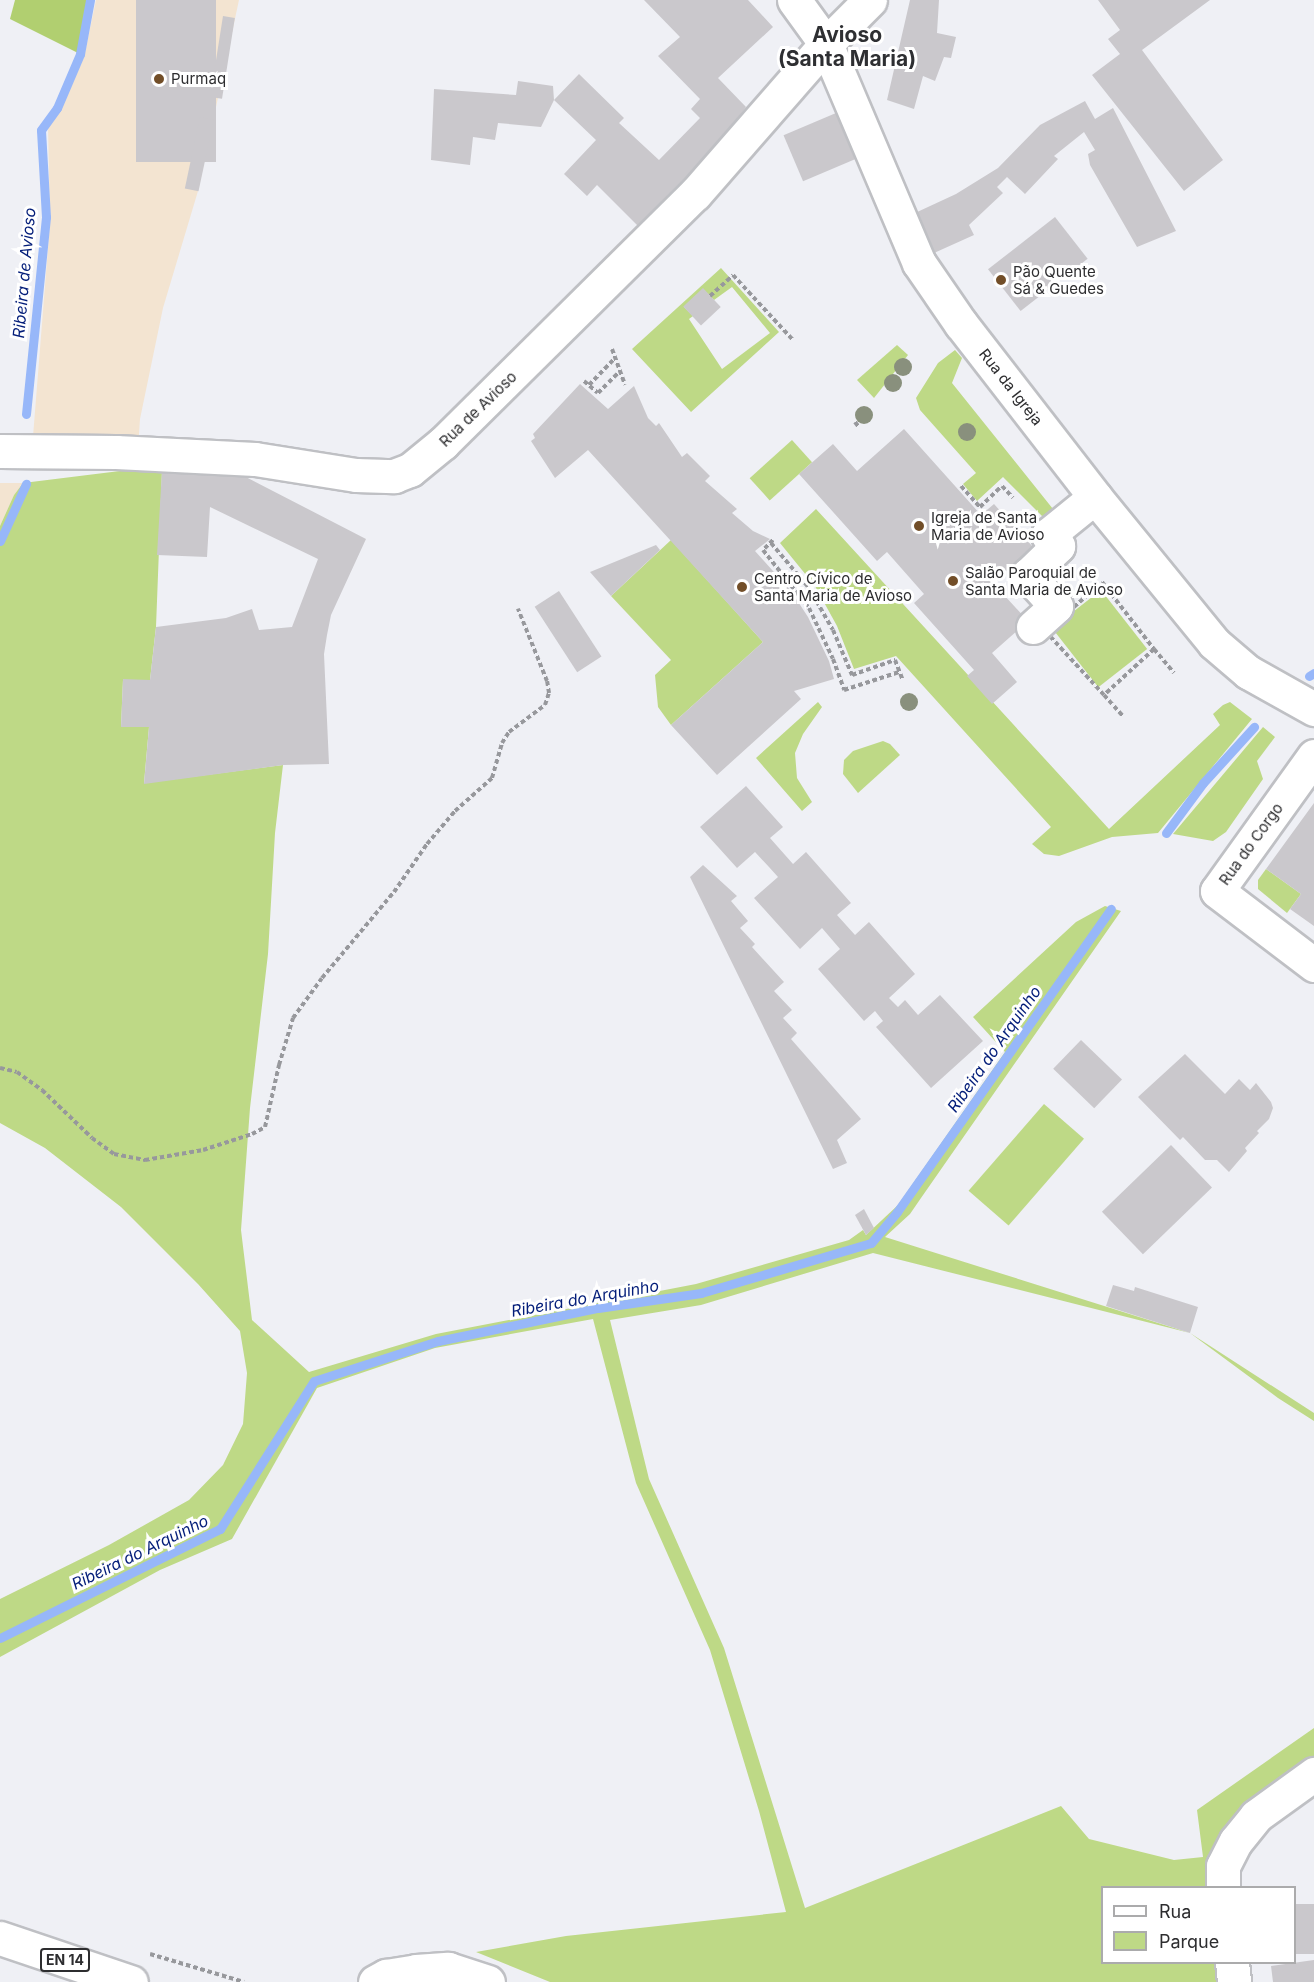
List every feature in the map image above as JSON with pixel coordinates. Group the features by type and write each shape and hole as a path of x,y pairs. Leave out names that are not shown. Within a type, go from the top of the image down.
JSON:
{"street":[{"name":"Rua da Igreja","path":"794,0 826,44 919,263 961,324 1095,497 1214,644 1248,672 1314,709"},
{"name":"Rua de Avioso","path":"0,451 116,452 255,459 356,476 394,476 410,470 443,443 695,194 826,44 870,0"},
{"path":"1033,627 1056,606 1028,574 1058,546 1048,536 1095,497"},
{"name":"Rua do Corgo","path":"1314,756 1217,891 1314,965"},
{"path":"1223,1886 1223,1866 1236,1840 1256,1816 1314,1774"},
{"name":"EN 14","path":"0,1938 131,1982"},
{"path":"1232,1964 1234,1982"},
{"path":"375,1982 396,1974 448,1969 488,1982"}],"path":[{"path":"710,296 733,275 793,340"},
{"path":"612,349 625,385"},
{"path":"589,385 615,358"},
{"path":"584,381 598,393 620,371"},
{"path":"961,486 980,507 1002,486 1013,498"},
{"path":"899,672 844,690 834,658 809,608 764,550 772,541 809,588 832,630 852,675 895,660 903,681"},
{"path":"1123,716 1046,632 1102,582 1174,673"},
{"path":"0,1068 17,1072 42,1090 92,1138 114,1154 144,1160 204,1150 252,1134 265,1126 293,1018 322,978 394,892 434,836 455,811 492,778 502,743 509,732 545,705 549,693 547,681 518,609"},
{"path":"1104,695 1154,649"}],"shaded area":[{"path":"96,0 239,0 198,191 163,308 140,419 138,449 32,449 50,223 48,126 60,111 84,57"},
{"path":"0,483 23,483 14,495 0,526"}],"green space":[{"path":"15,0 90,0 80,54 10,19"},
{"path":"721,268 779,332 691,412 632,349","holes":["732,287 770,333 722,369 689,319 693,316 684,307 703,289 714,300"]},
{"path":"897,345 908,355 874,398 857,380"},
{"path":"955,350 962,358 952,383 1057,514 1042,516 1003,477 977,501 963,484 976,473 920,410 916,398 938,363"},
{"path":"792,440 812,462 770,500 750,478"},
{"path":"136,469 162,471 156,627 150,680 123,680 121,727 149,727 144,783 283,765 275,833 268,954 250,1108 241,1230 252,1320 309,1372 436,1334 696,1284 849,1240 863,1230 866,1235 898,1205 1005,1052 973,1017 1076,922 1105,906 1121,911 910,1214 885,1237 1190,1333 873,1253 701,1305 610,1320 649,1479 724,1648 805,1908 1061,1806 1089,1839 1174,1860 1203,1857 1197,1810 1314,1728 1314,1757 1269,1790 1216,1886 1101,1886 1101,1964 1224,1964 1226,1982 550,1982 476,1952 566,1936 786,1912 759,1811 710,1650 636,1483 593,1319 435,1348 317,1388 232,1539 160,1570 0,1657 0,1599 109,1545 189,1500 223,1465 243,1424 247,1373 240,1331 198,1284 121,1207 45,1148 0,1123 0,526 14,495 23,483"},
{"path":"816,509 1109,829 1220,725 1213,714 1223,705 1230,702 1252,719 1158,833 1112,837 1059,856 1044,854 1032,844 1051,827 896,656 854,669 837,626 815,586 780,543"},
{"path":"671,540 763,642 671,725 658,707 655,675 671,660 611,596"},
{"path":"1101,590 1147,649 1098,687 1052,628"},
{"path":"818,702 822,707 803,734 795,753 797,778 812,802 802,811 756,758"},
{"path":"1263,727 1275,737 1257,761 1263,779 1226,832 1213,841 1173,834"},
{"path":"883,741 890,744 900,755 858,793 843,774 844,760 853,751"},
{"path":"1266,869 1301,894 1287,913 1258,889 1258,880"},
{"path":"1044,1104 1084,1139 1009,1226 969,1191"},
{"path":"1190,1333 1314,1413 1314,1421 1278,1398"}],"building":[{"name":"Purmaq","path":"136,0 216,0 216,162 136,162"},
{"path":"644,0 748,0 773,27 718,78 746,107 708,158 639,227 597,185 587,196 564,174 596,140 554,100 579,74 624,118 619,123 659,160 700,118 691,109 700,99 658,56 680,37"},
{"path":"910,0 939,0 937,33 956,37 951,58 944,57 935,81 923,76 914,109 887,100"},
{"path":"1098,0 1210,0 1142,50 1223,160 1184,191 1092,75 1120,54 1108,39 1120,30"},
{"path":"223,16 235,18 222,99 210,97"},
{"path":"518,81 553,86 554,100 541,127 498,123 495,140 473,137 470,165 431,160 434,89 516,95"},
{"path":"1085,101 1095,119 1113,108 1176,231 1137,247 1090,165 1088,154 1095,150 1084,132 1054,156 1058,159 1025,194 1007,177 997,187 1003,193 969,225 974,235 934,253 915,213 956,194 998,168 1040,125"},
{"path":"836,113 856,159 803,181 784,135"},
{"path":"200,117 214,120 199,191 185,188"},
{"path":"1055,217 1088,259 1021,311 988,269"},
{"path":"703,288 721,307 701,325 683,306"},
{"name":"Centro Cívico de Santa Maria de Avioso","path":"580,384 608,409 634,386 648,418 656,426 659,423 682,457 687,453 710,476 705,481 737,509 732,513 753,531 770,539 755,551 791,591 808,617 829,661 834,679 794,691 801,699 717,775 671,725 763,642 588,450 555,478 531,441 535,438 533,434"},
{"path":"904,429 981,515 994,504 1033,547 993,583 1028,621 992,653 1017,682 992,704 967,676 974,670 914,603 924,594 887,552 877,561 799,474 833,444 857,471"},
{"path":"162,471 242,475 366,539 331,615 327,635 324,654 329,764 283,765 144,784 149,727 121,727 123,679 150,680 156,627 226,618 252,609 259,630 292,627 318,559 210,507 207,557 157,555"},
{"path":"656,545 660,550 611,596 590,572"},
{"path":"559,591 601,656 577,672 535,607"},
{"path":"746,786 783,827 770,838 793,864 806,852 851,903 837,915 855,935 869,922 915,974 889,998 898,1007 905,1000 918,1015 940,995 983,1041 931,1088 876,1027 883,1021 875,1011 864,1021 818,969 840,949 822,928 800,949 754,898 778,877 755,852 737,868 700,827"},
{"path":"1314,803 1314,926 1290,909 1301,894 1266,869"},
{"path":"703,865 737,896 731,901 748,921 740,928 755,944 752,947 784,982 774,991 792,1010 783,1018 797,1033 791,1039 861,1119 837,1140 847,1163 833,1169 690,877"},
{"path":"1081,1040 1122,1080 1094,1108 1053,1069"},
{"path":"1185,1054 1225,1094 1239,1079 1250,1090 1256,1083 1271,1102 1273,1108 1269,1119 1257,1131 1259,1133 1245,1148 1247,1151 1229,1172 1217,1160 1205,1160 1183,1137 1180,1140 1138,1097"},
{"path":"1171,1145 1212,1187 1143,1254 1102,1212"},
{"path":"864,1209 874,1228 866,1235 855,1215"},
{"path":"1113,1285 1134,1291 1135,1287 1198,1307 1190,1333 1106,1306"},
{"path":"1296,1904 1314,1904 1314,1954 1296,1954"},
{"path":"1314,1960 1314,1982 1273,1982 1271,1966"}],"waterway":[{"name":"Ribeira de Avioso","path":"26,414 46,217 41,130 57,108 80,54 90,0"},
{"name":"Ribeira de Avioso","path":"0,541 26,484"},
{"name":"Ribeira do Arquinho","path":"1309,676 1314,673"},
{"name":"Ribeira do Arquinho","path":"1166,833 1203,783 1254,727"},
{"name":"Ribeira do Arquinho","path":"0,1638 220,1529 314,1381 438,1341 598,1308 701,1293 871,1243 897,1212 1111,909"}],"place":[{"name":"Purmaq","path":"159,79"},
{"name":"Pão Quente Sá & Guedes","path":"1001,280"},
{"name":"Igreja de Santa Maria de Avioso","path":"919,526"},
{"name":"Salão Paroquial de Santa Maria de Avioso","path":"953,581"},
{"name":"Centro Cívico de Santa Maria de Avioso","path":"742,587"}],"district":[{"name":"Avioso (Santa Maria)","path":"847,47"}]}
